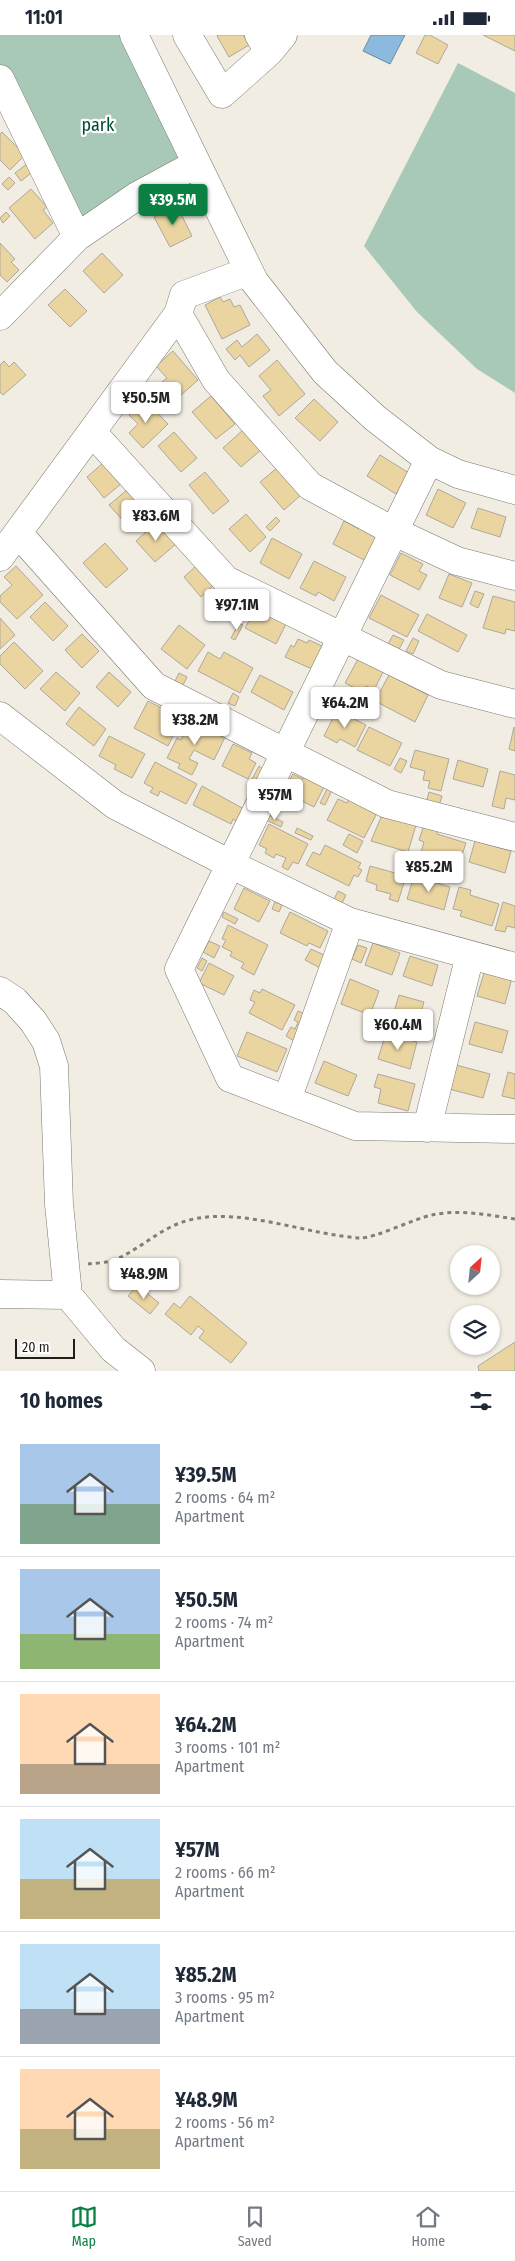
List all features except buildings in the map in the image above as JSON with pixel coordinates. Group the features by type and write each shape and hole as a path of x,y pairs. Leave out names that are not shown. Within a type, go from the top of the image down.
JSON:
{"street":[{"path":"134,35 249,271 259,288 325,372 375,419 429,460 458,474 515,490"},
{"path":"187,35 222,94 270,41"},
{"path":"4,97 77,237"},
{"path":"0,316 77,237 137,196 196,164"},
{"path":"0,557 178,314 184,295 249,271"},
{"path":"178,314 216,380 310,486 395,532 456,561 515,576"},
{"path":"92,432 226,580 441,685 515,704"},
{"path":"429,460 232,865 179,969 230,1078 355,1126 515,1129"},
{"path":"18,533 154,686 387,804 515,837"},
{"path":"0,716 115,805 232,865 350,922 515,967"},
{"path":"287,1100 350,922"},
{"path":"427,1128 470,955"},
{"path":"0,991 15,1001 33,1021 46,1041 54,1066 59,1205 68,1295 114,1349 142,1371"},
{"path":"0,1294 68,1295"}],"path":[{"path":"65,1265 87,1265 113,1261 165,1229 193,1219 214,1216 362,1238 432,1215 461,1213 515,1219"}],"green space":[{"name":"park","path":"0,35 120,35 185,157 81,226 0,66"},
{"path":"458,63 515,93 515,393 477,369 417,312 364,246"}],"water":[{"path":"371,35 405,35 390,64 363,51"}]}
